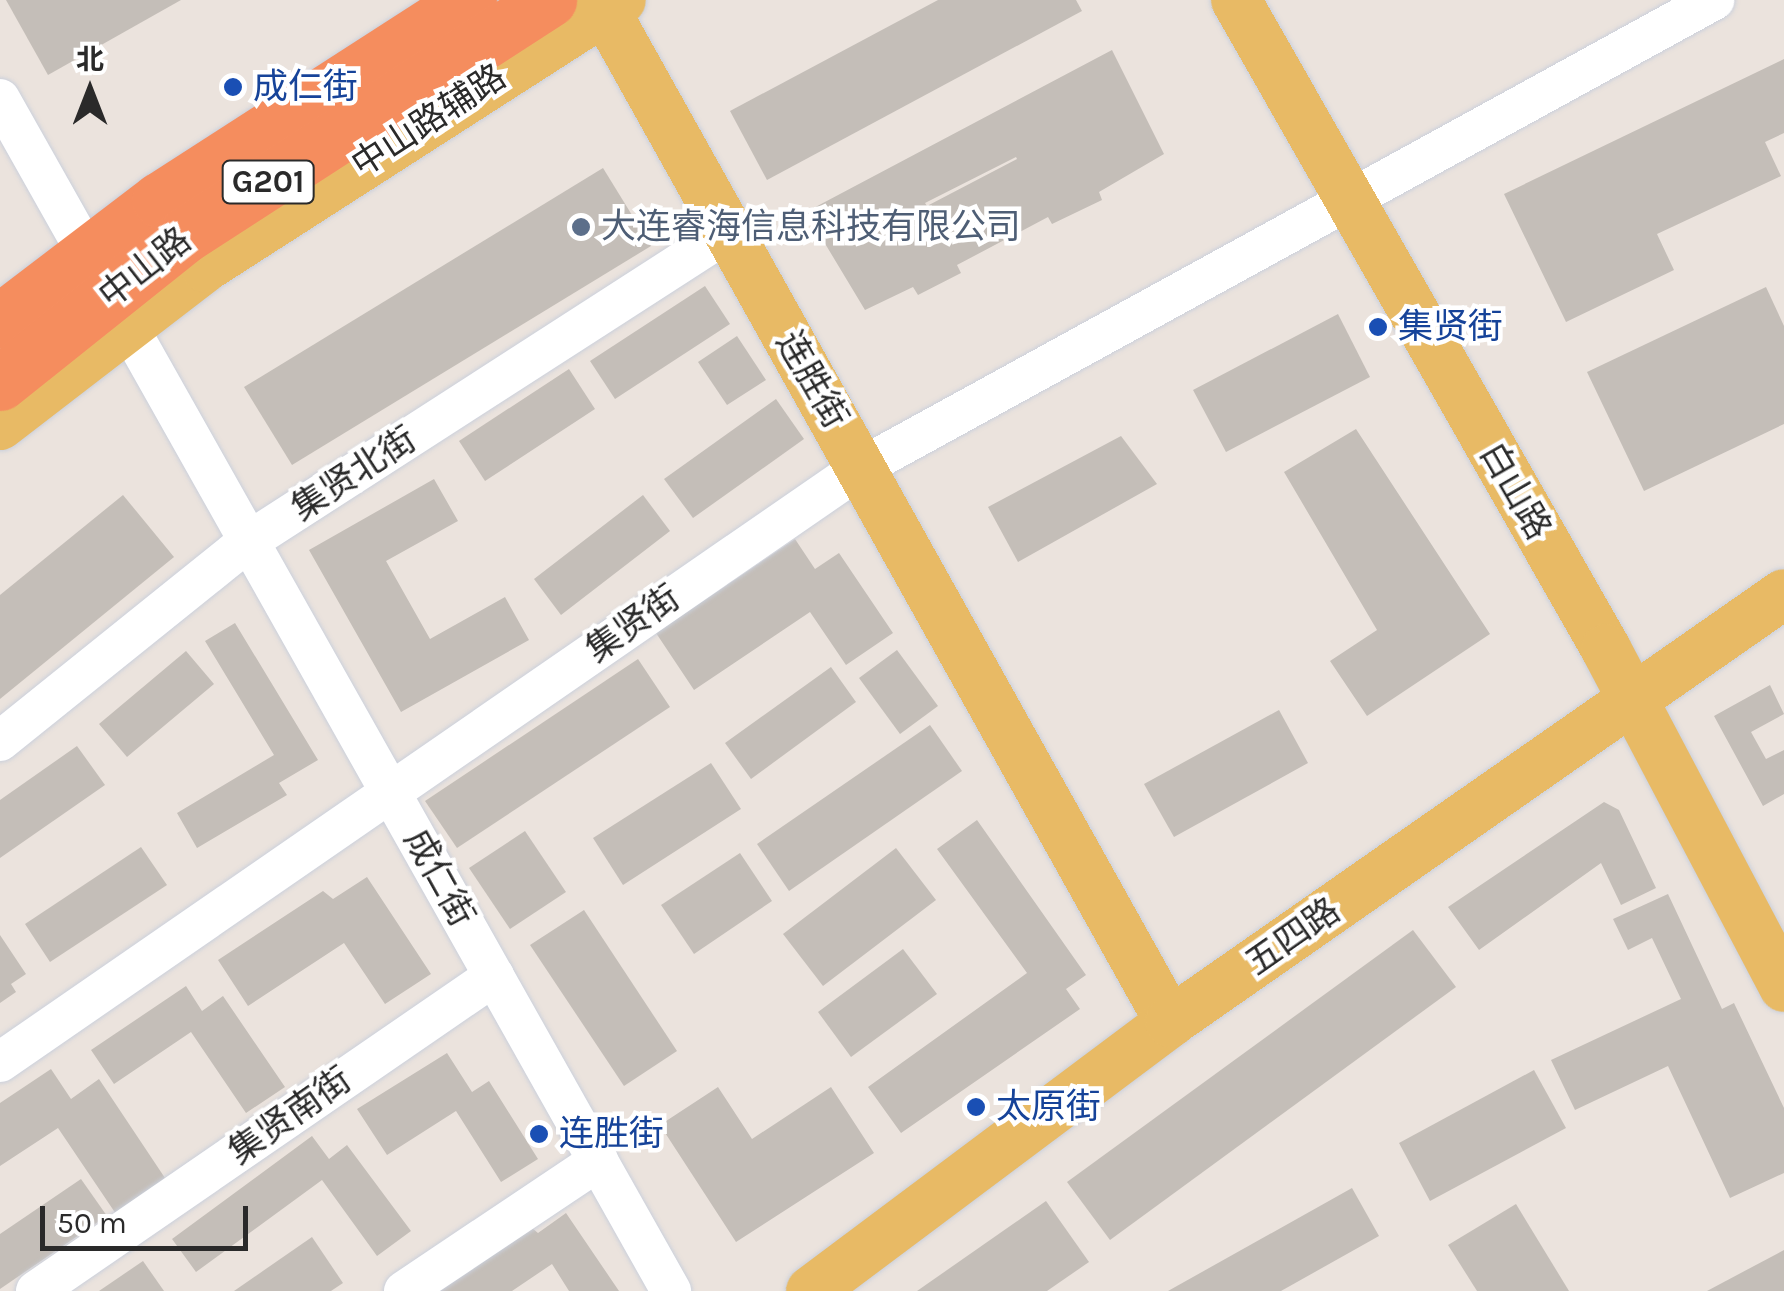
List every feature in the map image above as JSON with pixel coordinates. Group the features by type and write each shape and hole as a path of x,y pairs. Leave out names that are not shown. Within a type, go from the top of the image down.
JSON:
{"highway":[{"name":"中山路","path":"0,320 108,291 158,200 469,0"},
{"name":"中山路","path":"0,383 108,291 184,236 549,0"}],"main road":[{"name":"白山路","path":"1236,0 1633,701 1784,987"},
{"name":"中山路辅路","path":"0,426 108,291 205,267 608,3"},
{"name":"连胜街","path":"608,3 727,234 862,467 1170,1022"},
{"name":"五四路","path":"811,1291 1170,1022 1784,594"}],"street":[{"name":"集贤街","path":"0,1062 862,467 1349,204 1714,0"},
{"name":"成仁街","path":"0,98 671,1291"},
{"name":"集贤北街","path":"0,741 249,541 727,234"},
{"name":"集贤南街","path":"36,1291 494,976"},
{"path":"404,1291 598,1161"}],"building":[{"path":"6,0 181,0 48,75"},
{"path":"938,0 1076,0 1082,11 767,180 730,111"},
{"path":"1112,50 1164,154 1099,192 1102,200 1052,224 1048,217 957,265 961,273 918,295 913,287 865,310 806,212","holes":["1016,157 927,206 925,203"]},
{"path":"1784,59 1784,133 1765,142 1781,176 1657,234 1674,270 1566,322 1504,194"},
{"path":"603,168 651,246 292,465 244,387"},
{"path":"705,286 730,324 615,399 590,361"},
{"path":"1766,287 1784,326 1784,424 1644,491 1587,372"},
{"path":"1338,314 1370,377 1226,452 1193,390"},
{"path":"737,336 766,380 727,405 698,362"},
{"path":"569,369 595,409 485,481 459,441"},
{"path":"776,399 804,439 693,518 664,479"},
{"path":"1356,429 1490,634 1367,716 1330,661 1377,630 1284,472"},
{"path":"1121,436 1157,484 1018,562 988,507"},
{"path":"434,479 458,521 386,561 430,639 505,597 529,640 401,712 309,550"},
{"path":"123,495 174,557 0,699 0,595"},
{"path":"643,495 670,531 561,615 534,579"},
{"path":"795,539 815,569 839,553 893,633 846,665 810,612 694,690 656,633"},
{"path":"235,623 318,760 279,783 287,795 197,848 177,813 274,755 205,641"},
{"path":"897,650 938,706 900,734 859,678"},
{"path":"186,651 214,684 127,757 99,724"},
{"path":"638,659 670,707 457,848 425,801"},
{"path":"831,667 856,702 751,779 725,743"},
{"path":"1770,685 1784,714 1751,732 1766,759 1784,750 1784,794 1763,806 1714,716"},
{"path":"1279,710 1308,763 1174,837 1144,784"},
{"path":"930,725 962,771 789,891 757,844"},
{"path":"77,746 105,785 0,858 0,800"},
{"path":"711,763 741,809 623,885 593,838"},
{"path":"1604,802 1619,810 1656,888 1621,905 1601,863 1479,950 1448,907"},
{"path":"977,820 1086,975 1066,989 1080,1009 901,1133 868,1087 1027,973 937,849"},
{"path":"525,831 566,892 510,929 469,868"},
{"path":"141,847 167,885 50,962 25,924"},
{"path":"896,848 936,900 823,986 783,934"},
{"path":"740,853 772,901 694,954 661,905"},
{"path":"367,877 431,974 385,1004 344,943 248,1006 218,960 323,891 333,899"},
{"path":"1668,894 1722,1009 1734,1003 1784,1108 1784,1173 1730,1198 1668,1066 1575,1110 1551,1060 1681,999 1652,938 1628,950 1613,919"},
{"path":"584,910 677,1051 624,1086 530,945"},
{"path":"1413,930 1456,987 1110,1240 1067,1182"},
{"path":"0,935 26,974 11,984 16,992 0,1003"},
{"path":"903,949 937,994 851,1057 818,1012"},
{"path":"186,986 202,1011 223,996 285,1087 246,1113 191,1032 114,1084 91,1050"},
{"path":"447,1053 472,1092 489,1081 538,1159 501,1182 456,1111 387,1155 357,1109"},
{"path":"51,1069 71,1099 99,1079 167,1181 116,1214 58,1128 0,1166 0,1103"},
{"path":"1534,1070 1566,1128 1430,1201 1399,1143"},
{"path":"718,1087 752,1139 831,1087 874,1153 736,1242 660,1125"},
{"path":"312,1136 329,1159 347,1145 411,1231 377,1256 322,1180 196,1272 172,1239"},
{"path":"81,1179 107,1216 0,1289 0,1234"},
{"path":"1352,1188 1379,1236 1281,1291 1168,1291"},
{"path":"1046,1201 1089,1262 1047,1291 917,1291"},
{"path":"1516,1204 1569,1291 1477,1291 1448,1245"},
{"path":"566,1213 619,1291 569,1291 552,1264 512,1291 427,1291 527,1224 538,1233"},
{"path":"312,1237 343,1283 331,1291 234,1291"},
{"path":"1784,1250 1784,1291 1707,1291"},
{"path":"143,1261 164,1291 99,1291"}],"place":[{"name":"成仁街","path":"233,87"},
{"name":"大连睿海信息科技有限公司","path":"581,227"},
{"name":"集贤街","path":"1378,327"},
{"name":"太原街","path":"976,1107"},
{"name":"连胜街","path":"539,1134"}]}
